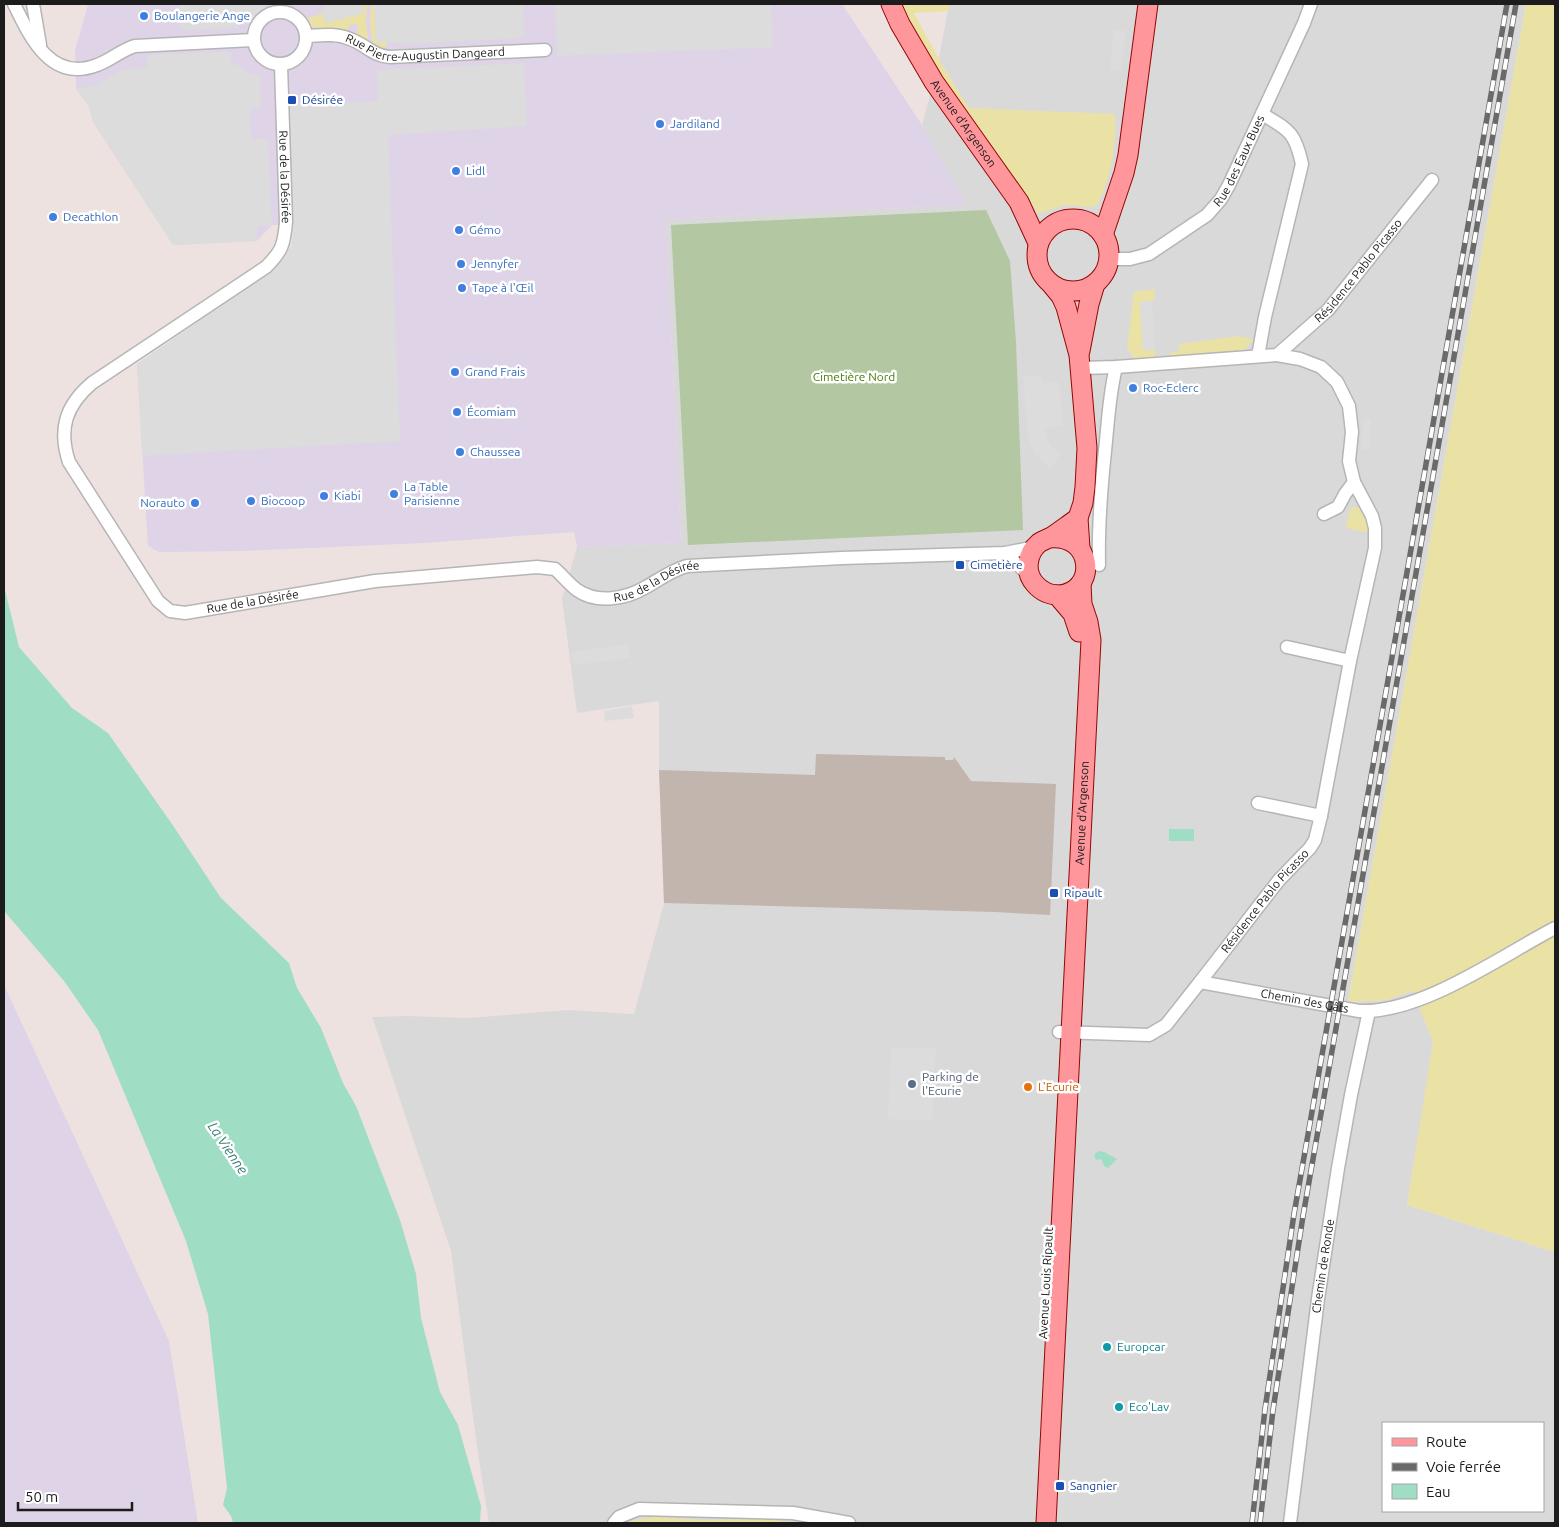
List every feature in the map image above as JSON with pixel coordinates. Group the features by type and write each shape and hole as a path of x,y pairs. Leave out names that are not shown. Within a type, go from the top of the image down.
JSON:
{"main road":[{"path":"887,4 900,24"},
{"name":"Avenue d'Argenson","path":"891,4 900,24 934,82 1019,202 1038,242"},
{"path":"1103,235 1124,174 1128,155 1148,4"},
{"path":"1069,219 1079,219 1097,228 1103,235 1108,247 1109,260 1107,269 1095,284 1078,291 1060,290 1046,280 1036,258 1038,242 1050,227 1069,219"},
{"path":"1080,361 1089,304 1095,284"},
{"path":"1052,285 1061,296 1066,307 1080,361 1086,420 1086,464 1083,503 1078,518 1080,548"},
{"path":"1042,543 1058,537 1074,542 1080,548 1086,565 1084,577 1081,583 1071,591 1057,595 1040,590 1029,575 1028,563 1042,543 1078,518"},
{"name":"Avenue d'Argenson","path":"1065,1038 1091,640 1082,604 1081,583"},
{"name":"Avenue d'Argenson","path":"1057,595 1076,619 1080,640 1065,1038"},
{"name":"Avenue Louis Ripault","path":"1033,1523 1065,1038"},
{"name":"Avenue Louis Ripault","path":"1046,1523 1065,1038"}],"street":[{"path":"14,4 26,30 41,50 48,58 67,68 86,68 110,60 126,49 135,46 253,40"},
{"path":"33,4 41,50"},
{"name":"Rue des Eaux Bues","path":"1109,260 1130,260 1145,256 1207,215 1221,199 1304,23 1311,4"},
{"path":"277,8 294,15 300,21 306,36 306,44 300,56 281,65 268,62 262,58 254,46 253,40 256,26 265,16 277,8"},
{"name":"Rue Pierre-Augustin Dangeard","path":"306,36 343,36 352,39 373,53 390,58 545,50"},
{"name":"Rue de la Désirée","path":"281,65 286,222 284,240 278,256 266,267 92,383 73,402 65,422 64,442 69,462 158,601 170,611 186,613 375,580 537,568 554,568 585,595 605,599 616,598 643,588 676,569 687,566 1005,552 1042,543"},
{"path":"1258,356 1264,317 1302,164 1298,145 1287,130 1262,114"},
{"name":"Résidence Pablo Picasso","path":"1277,355 1328,310 1432,180"},
{"name":"Résidence Pablo Picasso","path":"1080,361 1116,367 1277,355 1300,359 1320,368 1337,382 1349,406 1352,432 1349,461 1354,482 1372,516 1376,537 1315,840 1310,848 1279,880 1200,982"},
{"path":"1099,565 1098,535 1102,487 1111,390 1116,367"},
{"path":"1324,514 1338,507 1354,482"},
{"path":"1005,552 1029,575"},
{"path":"1286,647 1350,661"},
{"path":"1258,803 1321,816"},
{"name":"Chemin des Gâts","path":"1200,982 1368,1011 1394,1007 1448,986 1555,928"},
{"path":"1065,1038 1149,1034 1166,1025 1200,982"},
{"name":"Chemin de Ronde","path":"1290,1523 1318,1299 1350,1095 1368,1011"},
{"path":"614,1523 619,1516 639,1509 793,1513 850,1523"}],"shaded area":[{"path":"88,4 842,4 922,125 966,205 666,219 681,543 577,547 574,532 424,543 245,551 159,552 148,546 137,364 268,274 283,260 292,245 294,225 272,225 257,241 173,245 93,122 89,107 76,89 75,51"},
{"path":"179,4 260,4 264,7 248,24 238,16 238,28 180,30"},
{"path":"327,4 362,4 364,13 325,23 322,13"},
{"path":"362,4 367,4 366,25 369,43 356,34 359,26 351,23 348,30 318,28 304,20 322,13 326,23 364,13"},
{"path":"371,4 374,4 376,42 388,42 383,49 373,46 370,23"},
{"path":"374,4 523,4 524,38 402,44 376,43"},
{"path":"555,4 771,4 773,47 557,56"},
{"path":"901,4 950,4 949,11 914,13 944,68 969,108 1115,114 1115,138 1112,160 1107,181 1098,204 1090,207 1065,205 1038,214 955,96 930,57"},
{"path":"949,4 1526,4 1348,1002 1386,1000 1413,991 1434,1042 1407,1205 1555,1252 1555,1523 489,1523 451,1251 372,1017 468,1018 568,1010 634,1014 664,903 659,770 659,701 577,713 562,599 577,547 681,543 666,219 965,205 922,125 937,68"},
{"path":"1526,4 1555,4 1555,1252 1407,1205 1433,1042 1413,991 1386,1000 1348,1002"},
{"path":"1114,29 1126,31 1121,71 1110,70"},
{"path":"231,52 231,63 240,66 248,74 260,74 261,108 250,109 251,139 268,139 272,225 257,226 257,241 173,245 93,122 89,107 76,89 96,85 124,69 147,68 147,55"},
{"path":"524,63 527,126 388,135 400,441 142,456 137,364 267,274 283,260 292,245 294,225 289,105 378,101 377,70"},
{"path":"1155,289 1155,297 1152,301 1140,302 1143,350 1155,350 1155,357 1153,359 1136,360 1127,348 1134,292"},
{"path":"1152,301 1155,350 1143,350 1140,302"},
{"path":"1239,336 1254,340 1243,351 1170,357 1170,352 1180,351 1179,344"},
{"path":"1041,375 1042,383 1059,382 1063,426 1045,429 1049,443 1060,454 1051,469 1034,452 1028,438 1023,376"},
{"path":"1364,417 1371,419 1369,450 1361,449"},
{"path":"1352,507 1360,509 1371,533 1346,528"},
{"path":"628,644 630,658 573,665 571,652"},
{"path":"632,706 634,718 605,721 604,711"},
{"path":"816,754 945,757 945,760 953,760 954,757 971,781 1056,784 1050,915 664,903 659,770 815,775"},
{"path":"4,985 169,1341 198,1523 4,1523"},
{"name":"Parking de l'Ecurie","path":"891,1048 936,1048 932,1121 888,1119"},
{"path":"654,1517 701,1520 764,1519 802,1523 628,1523"}],"green space":[{"name":"Cimetière Nord","path":"986,210 1010,261 1016,342 1023,530 688,545 671,225"}],"water":[{"name":"La Vienne","path":"4,586 19,647 72,708 108,733 221,898 289,963 297,988 321,1028 343,1083 356,1106 400,1220 416,1274 421,1318 440,1392 458,1425 481,1506 480,1523 233,1523 231,1516 223,1505 227,1488 208,1314 186,1241 98,1030 64,981 4,911"},
{"path":"1169,829 1194,829 1194,841 1169,841"},
{"path":"1099,1151 1117,1159 1108,1168 1104,1166 1101,1159 1096,1160 1094,1156"}],"railway":[{"path":"1252,1523 1265,1409 1294,1214 1507,4"},
{"path":"1260,1523 1273,1410 1303,1216 1516,4"}],"place":[{"name":"Boulangerie Ange","path":"144,16"},
{"name":"Désirée","path":"292,100"},
{"name":"Jardiland","path":"660,124"},
{"name":"Lidl","path":"456,171"},
{"name":"Decathlon","path":"53,217"},
{"name":"Gémo","path":"459,230"},
{"name":"Jennyfer","path":"461,264"},
{"name":"Tape à l'Œil","path":"462,288"},
{"name":"Grand Frais","path":"455,372"},
{"name":"Roc-Eclerc","path":"1133,388"},
{"name":"Écomiam","path":"457,412"},
{"name":"Chaussea","path":"460,452"},
{"name":"La Table Parisienne","path":"394,494"},
{"name":"Kiabi","path":"324,496"},
{"name":"Biocoop","path":"251,501"},
{"name":"Norauto","path":"195,503"},
{"name":"Cimetière","path":"960,565"},
{"name":"Ripault","path":"1054,893"},
{"name":"Parking de l'Ecurie","path":"912,1084"},
{"name":"L'Ecurie","path":"1028,1087"},
{"name":"Europcar","path":"1107,1347"},
{"name":"Eco'Lav","path":"1119,1407"},
{"name":"Sangnier","path":"1060,1486"}]}
